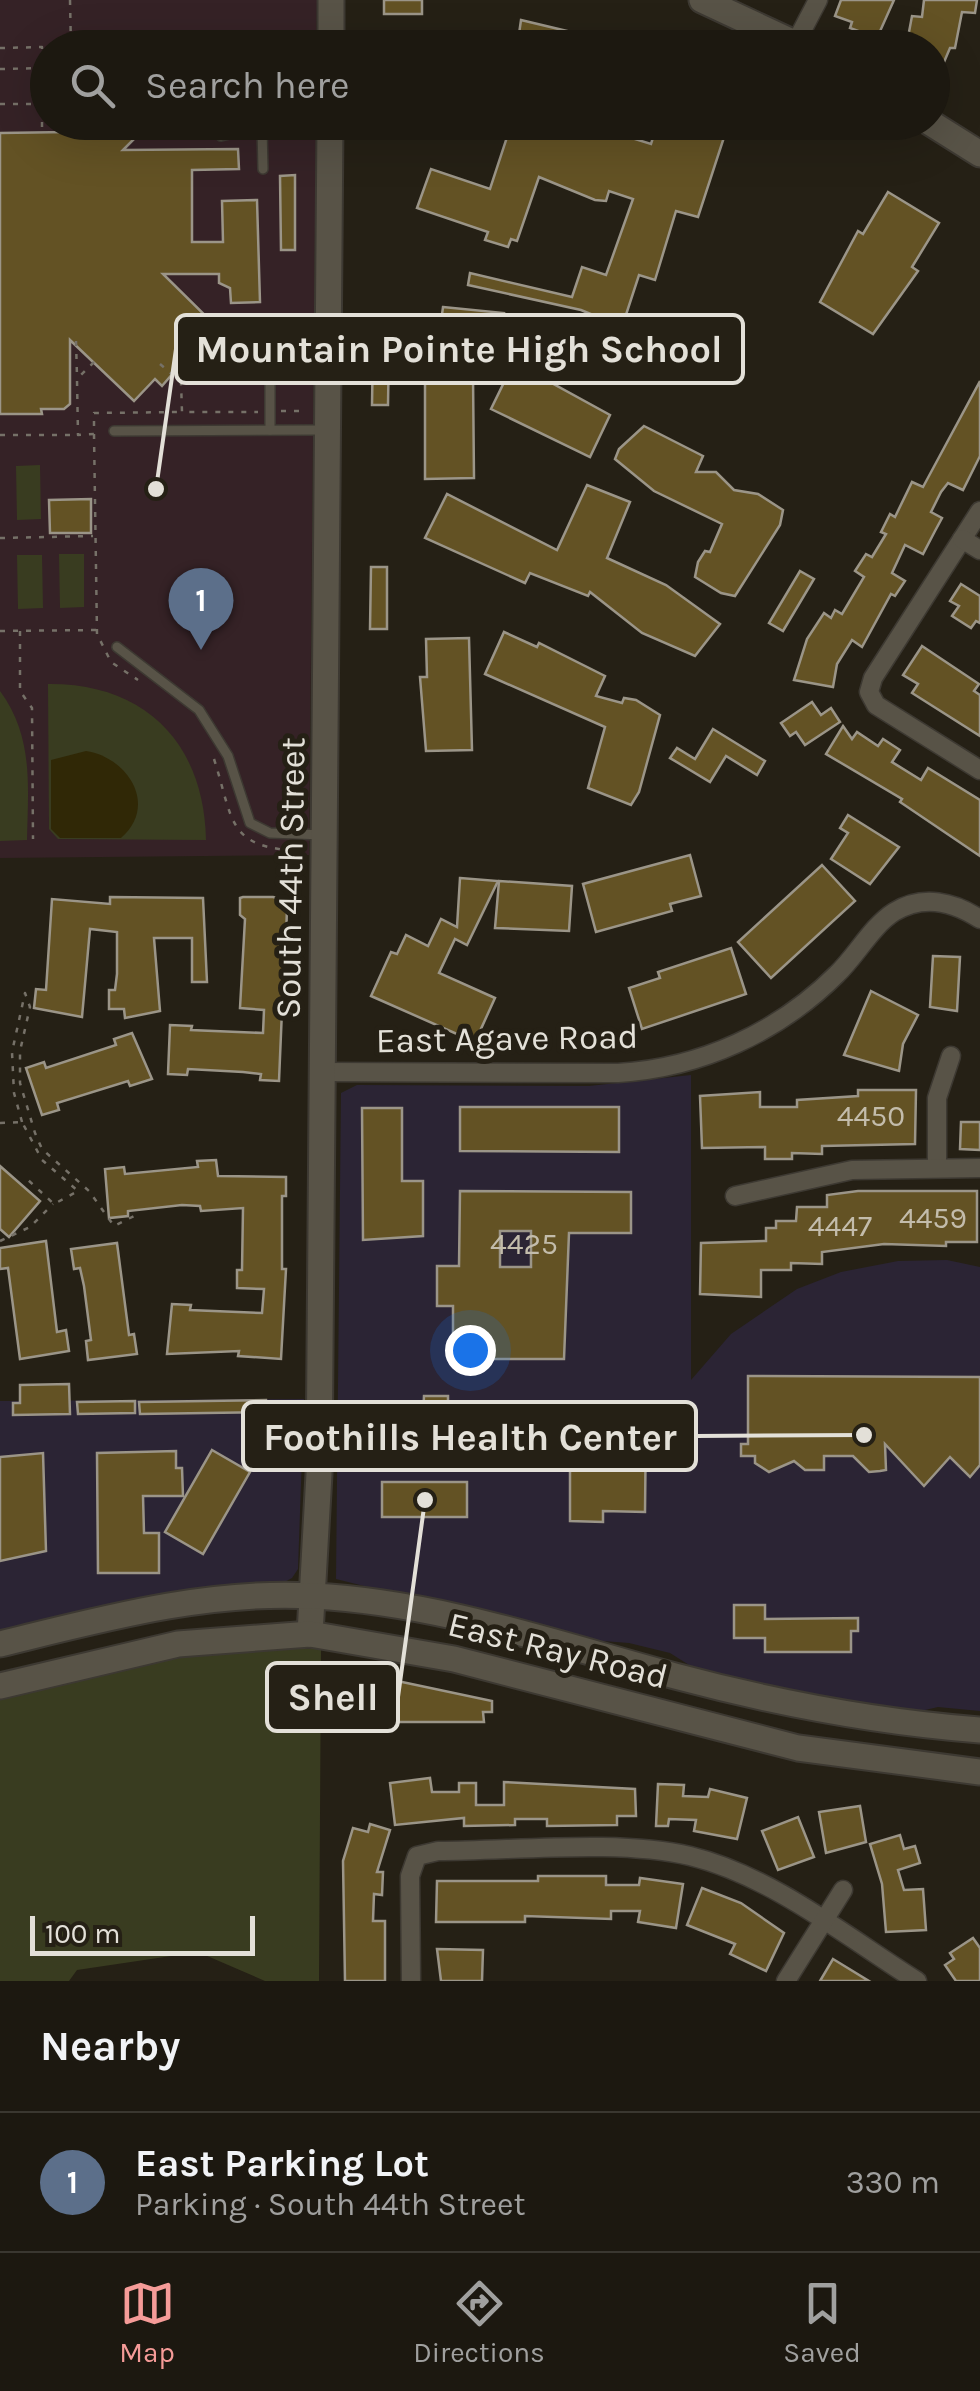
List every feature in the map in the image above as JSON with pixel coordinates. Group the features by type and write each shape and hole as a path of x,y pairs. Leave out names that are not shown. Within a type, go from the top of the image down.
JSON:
{"main road":[{"path":"331,0 331,30"},
{"path":"702,0 768,30"},
{"path":"950,135 980,154"},
{"name":"South 44th Street","path":"310,1634 319,1474 330,140"},
{"name":"East Ray Road","path":"0,1644 174,1604 249,1596 312,1596 456,1616 810,1710 980,1730"},
{"name":"East Ray Road","path":"0,1686 178,1644 310,1634 454,1658 798,1748 980,1772"}],"street":[{"path":"807,30 818,0"},
{"path":"980,511 873,678 869,692 876,704 980,770"},
{"path":"962,539 980,550"},
{"name":"East Agave Road","path":"323,1072 618,1072 700,1058 758,1034 803,1005 841,971 895,911 936,901 954,904 980,919"},
{"path":"937,1168 937,1098 951,1056"},
{"path":"735,1196 852,1170 980,1168"},
{"path":"411,1981 410,1876 417,1856 438,1852 634,1850 688,1856 735,1872 917,1981"},
{"path":"786,1981 843,1890"}],"lane":[{"path":"262,140 263,169"},
{"path":"270,364 270,430"},
{"path":"114,431 328,430"},
{"path":"116,646 199,710 231,764 250,823 270,834 326,836"}],"path":[{"path":"70,0 70,30"},
{"path":"0,48 30,47"},
{"path":"0,69 30,68"},
{"path":"0,104 30,104"},
{"path":"76,342 78,435"},
{"path":"76,379 94,362"},
{"path":"160,364 181,382 182,412"},
{"path":"0,436 94,434 94,413 305,411"},
{"path":"0,538 95,536"},
{"path":"20,630 20,691 32,708 33,839"},
{"path":"0,631 97,630"},
{"path":"0,1240 30,1227 54,1204 78,1191 42,1160 22,1122 12,1052 24,993 30,1007 20,1051 20,1083 42,1149 89,1191 114,1226 134,1216"},
{"path":"0,1122 22,1122"},
{"path":"27,1179 54,1204"}],"shaded area":[{"path":"0,0 317,0 316,30 30,30 30,140 316,140 309,855 0,858"},
{"path":"691,1075 691,1380 731,1334 797,1289 841,1272 898,1261 947,1260 980,1267 980,1711 938,1707 912,1713 812,1695 697,1670 670,1653 629,1643 576,1639 336,1579 341,1093 357,1085 589,1086"},
{"path":"304,1399 298,1569 292,1578 281,1584 133,1598 0,1633 0,1401"}],"green space":[{"path":"40,465 41,519 17,520 16,466"},
{"path":"59,554 84,554 84,607 60,608"},
{"path":"17,555 42,555 43,608 18,609"},
{"path":"48,684 83,686 113,694 140,707 163,725 181,748 194,775 203,805 206,840 58,839 49,829"},
{"path":"0,691 11,708 24,744 27,840 0,841"},
{"path":"257,1648 321,1649 319,1981 265,1981 198,1952 77,1970 69,1981 0,1981 0,1698 147,1661"}],"sand":[{"path":"86,751 114,762 133,784 137,811 121,838 60,838 51,829 51,760"}],"building":[{"path":"384,0 422,0 422,14 384,14"},
{"path":"841,0 894,0 881,30 855,30 850,28 852,22 835,16"},
{"path":"924,0 977,0 975,13 962,12 955,48 950,48 950,30 909,30 912,16 922,17"},
{"path":"521,20 563,30 520,30"},
{"path":"0,133 30,133 30,140 133,140 123,150 238,149 239,169 192,170 192,242 223,242 222,201 257,200 260,302 231,303 230,288 219,283 219,274 163,274 225,335 181,379 174,372 162,386 155,379 134,401 70,340 70,404 64,409 41,409 42,414 0,414"},
{"path":"506,140 638,140 651,144 652,140 723,140 698,217 676,211 655,280 639,275 622,327 581,310 468,285 470,273 572,297 582,267 606,275 633,199 609,191 606,201 595,200 539,177 517,241 511,239 508,247 485,240 488,232 417,208 431,169 490,189"},
{"path":"295,175 295,250 281,250 280,176"},
{"path":"888,192 939,223 912,267 918,271 873,334 820,302 858,231 863,234"},
{"path":"443,307 504,313 502,329 441,322"},
{"path":"373,344 389,344 388,405 372,405"},
{"path":"511,368 544,383 546,380 610,415 590,457 491,409"},
{"path":"425,376 473,376 474,478 425,479"},
{"path":"980,381 980,456 963,490 948,483 941,492 931,512 942,518 923,554 905,545 892,573 905,581 895,596 891,594 862,647 852,640 837,664 833,687 794,680 807,639 824,613 831,618 835,610 842,614 864,577 855,571 866,554 872,557 886,534 881,532 890,514 895,517 912,482 923,487"},
{"path":"644,426 703,456 696,472 716,472 734,490 758,494 783,510 780,525 735,596 721,593 695,577 698,562 705,551 710,552 722,524 654,491 615,459 619,449"},
{"path":"587,485 630,502 607,558 666,585 720,624 695,656 642,633 590,592 588,596 530,573 525,583 425,538 447,494 557,550"},
{"path":"91,499 91,533 50,533 49,500"},
{"path":"371,567 387,567 387,629 370,629"},
{"path":"800,571 814,579 783,631 769,623"},
{"path":"961,584 980,596 980,623 976,621 971,628 952,616 959,606 950,601"},
{"path":"504,632 537,647 539,643 605,676 596,696 622,703 624,698 636,700 660,715 639,792 631,805 588,788 605,727 485,674"},
{"path":"469,638 472,750 426,751 420,677 427,677 426,639"},
{"path":"922,646 979,684 974,691 980,695 980,736 912,693 918,684 903,675"},
{"path":"812,702 821,715 831,708 840,722 805,745 796,732 790,736 781,723"},
{"path":"843,726 852,739 857,732 878,746 883,739 900,750 892,762 921,780 928,768 980,800 980,856 900,802 902,799 826,754"},
{"path":"713,729 765,761 757,775 726,756 710,782 670,758 677,748 695,759"},
{"path":"848,815 899,847 870,884 831,859 848,833 840,828"},
{"path":"690,855 701,896 670,904 672,911 596,932 583,884"},
{"path":"822,865 855,901 771,978 738,942"},
{"path":"460,878 498,881 467,945 455,939 439,973 495,998 475,1042 371,996 391,952 397,954 406,935 428,946 441,919 457,927"},
{"path":"499,881 572,886 569,931 495,928"},
{"path":"110,897 203,898 207,982 192,982 192,938 154,938 160,1011 125,1018 124,1009 109,1009 109,990 115,990 117,974 117,932 90,929 82,1017 34,1008 36,989 46,990 52,899 110,904"},
{"path":"243,897 281,899 281,908 287,908 285,969 289,969 291,1010 282,1010 279,1081 260,1080 261,1074 243,1072 188,1069 187,1075 168,1074 170,1025 192,1026 191,1030 263,1033 264,1010 240,1008"},
{"path":"731,948 746,994 642,1029 629,988 660,978 658,972"},
{"path":"933,956 960,957 957,1011 930,1007"},
{"path":"871,991 918,1015 903,1044 899,1071 844,1055"},
{"path":"132,1033 152,1079 130,1086 128,1081 57,1103 59,1110 42,1115 26,1068 44,1062 46,1068 116,1045 114,1039"},
{"path":"858,1090 916,1090 915,1144 822,1146 822,1154 792,1153 792,1159 765,1159 765,1147 702,1148 700,1096 760,1092 760,1107 797,1107 797,1100 858,1096"},
{"path":"460,1107 619,1107 619,1152 460,1151"},
{"path":"362,1108 402,1108 402,1181 423,1181 423,1236 363,1240"},
{"path":"961,1122 980,1122 980,1150 960,1149"},
{"path":"216,1160 218,1176 286,1177 286,1196 282,1196 282,1269 286,1269 281,1359 238,1356 239,1351 167,1354 172,1304 191,1305 190,1310 262,1313 264,1289 237,1288 237,1270 242,1270 243,1208 201,1211 200,1206 182,1205 128,1211 128,1216 109,1218 105,1169 124,1167 125,1174 198,1167 197,1161"},
{"path":"0,1166 40,1201 9,1237 0,1229"},
{"path":"460,1191 631,1192 631,1233 569,1233 564,1359 453,1359 453,1306 437,1306 437,1266 459,1266","holes":["500,1231 531,1231 531,1267 500,1267"]},
{"path":"858,1191 977,1191 977,1242 946,1242 946,1246 884,1244 822,1252 822,1264 791,1263 791,1270 761,1270 761,1297 700,1294 701,1243 766,1241 766,1228 776,1228 776,1221 796,1221 797,1207 827,1207 827,1195"},
{"path":"46,1241 57,1332 66,1330 69,1351 20,1359 8,1268 0,1269 0,1248"},
{"path":"117,1243 129,1335 134,1334 137,1354 88,1360 86,1341 91,1340 84,1286 80,1268 74,1269 71,1249"},
{"path":"748,1376 980,1377 980,1465 970,1477 950,1457 924,1486 885,1444 886,1470 869,1472 853,1456 824,1456 824,1470 805,1470 794,1461 769,1472 755,1463 755,1456 741,1456 741,1444 748,1444"},
{"path":"69,1384 70,1414 13,1415 13,1403 20,1403 20,1385"},
{"path":"424,1396 448,1396 448,1416 459,1416 459,1440 388,1440 388,1416 423,1416"},
{"path":"266,1400 267,1412 140,1414 139,1402"},
{"path":"135,1401 135,1413 78,1414 77,1402"},
{"path":"571,1417 646,1418 645,1512 603,1511 603,1522 570,1521 570,1443 560,1443 560,1428 570,1428"},
{"path":"212,1450 250,1472 203,1554 165,1532"},
{"path":"176,1451 176,1468 182,1468 183,1496 143,1496 144,1533 159,1533 159,1573 98,1573 97,1453"},
{"path":"43,1453 46,1551 0,1561 0,1457"},
{"path":"382,1482 467,1482 467,1517 382,1517"},
{"path":"734,1605 765,1605 765,1619 858,1618 858,1631 851,1631 851,1652 765,1652 765,1638 734,1638"},
{"path":"369,1675 492,1701 492,1712 483,1712 484,1722 366,1722"},
{"path":"430,1778 432,1792 459,1792 459,1783 476,1783 476,1805 504,1805 504,1782 635,1789 636,1816 617,1816 617,1825 547,1826 547,1819 515,1819 515,1825 464,1826 464,1818 395,1825 390,1783"},
{"path":"658,1784 684,1785 683,1796 708,1797 710,1789 747,1798 737,1839 694,1831 696,1820 669,1819 668,1826 656,1826"},
{"path":"860,1806 866,1842 826,1853 819,1812"},
{"path":"798,1817 814,1857 778,1870 762,1831"},
{"path":"370,1824 390,1830 377,1872 383,1872 382,1895 374,1894 373,1921 385,1921 385,1981 345,1981 343,1861 353,1828 368,1832"},
{"path":"900,1835 904,1849 915,1846 920,1863 898,1870 904,1890 923,1889 926,1930 886,1932 882,1884 870,1844"},
{"path":"538,1876 606,1876 606,1885 639,1885 640,1878 683,1884 676,1928 638,1922 640,1911 611,1911 611,1919 525,1916 525,1922 436,1922 437,1881 538,1881"},
{"path":"702,1888 741,1903 784,1933 766,1971 730,1954 735,1944 687,1925"},
{"path":"973,1938 980,1948 980,1981 956,1981 945,1965 954,1959 950,1953"},
{"path":"437,1949 483,1950 482,1981 441,1981"},
{"path":"833,1959 869,1981 820,1981"}],"place":[{"name":"Mountain Pointe High School","path":"156,489"},
{"name":"East Parking Lot","path":"201,650"},
{"name":"Foothills Health Center","path":"864,1435"},
{"name":"Shell","path":"425,1500"}]}
